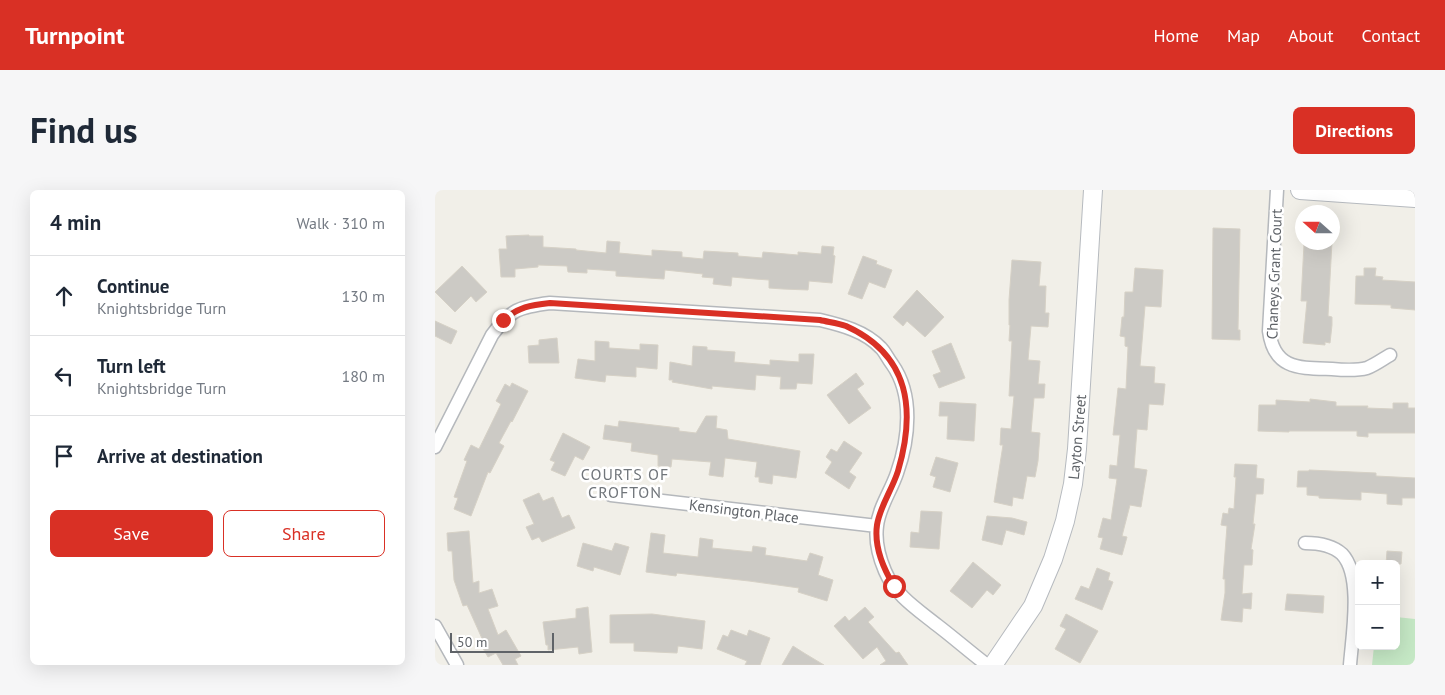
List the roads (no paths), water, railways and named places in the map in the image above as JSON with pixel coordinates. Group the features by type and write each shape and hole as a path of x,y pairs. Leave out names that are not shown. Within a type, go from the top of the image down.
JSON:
{"street":[{"name":"Layton Street","path":"993,665 1033,606 1053,559 1065,522 1077,449 1093,190"},
{"name":"Chaneys Grant Court","path":"1277,190 1269,331 1271,344 1275,352 1280,359 1296,367 1352,370 1366,368 1390,354"},
{"path":"1300,190 1415,198"},
{"path":"435,447 492,335 503,320 514,311 529,306 550,303 820,320 844,325 881,347 896,369 905,391 908,416 906,440 897,473 881,510 877,526 877,541 885,572 906,600 987,665"},
{"name":"Kensington Place","path":"611,495 877,526"},
{"path":"1305,542 1322,544 1341,554 1348,563 1355,591 1350,665"},
{"path":"435,626 457,665"}],"district":[{"name":"COURTS OF CROFTON","path":"625,483"}]}
